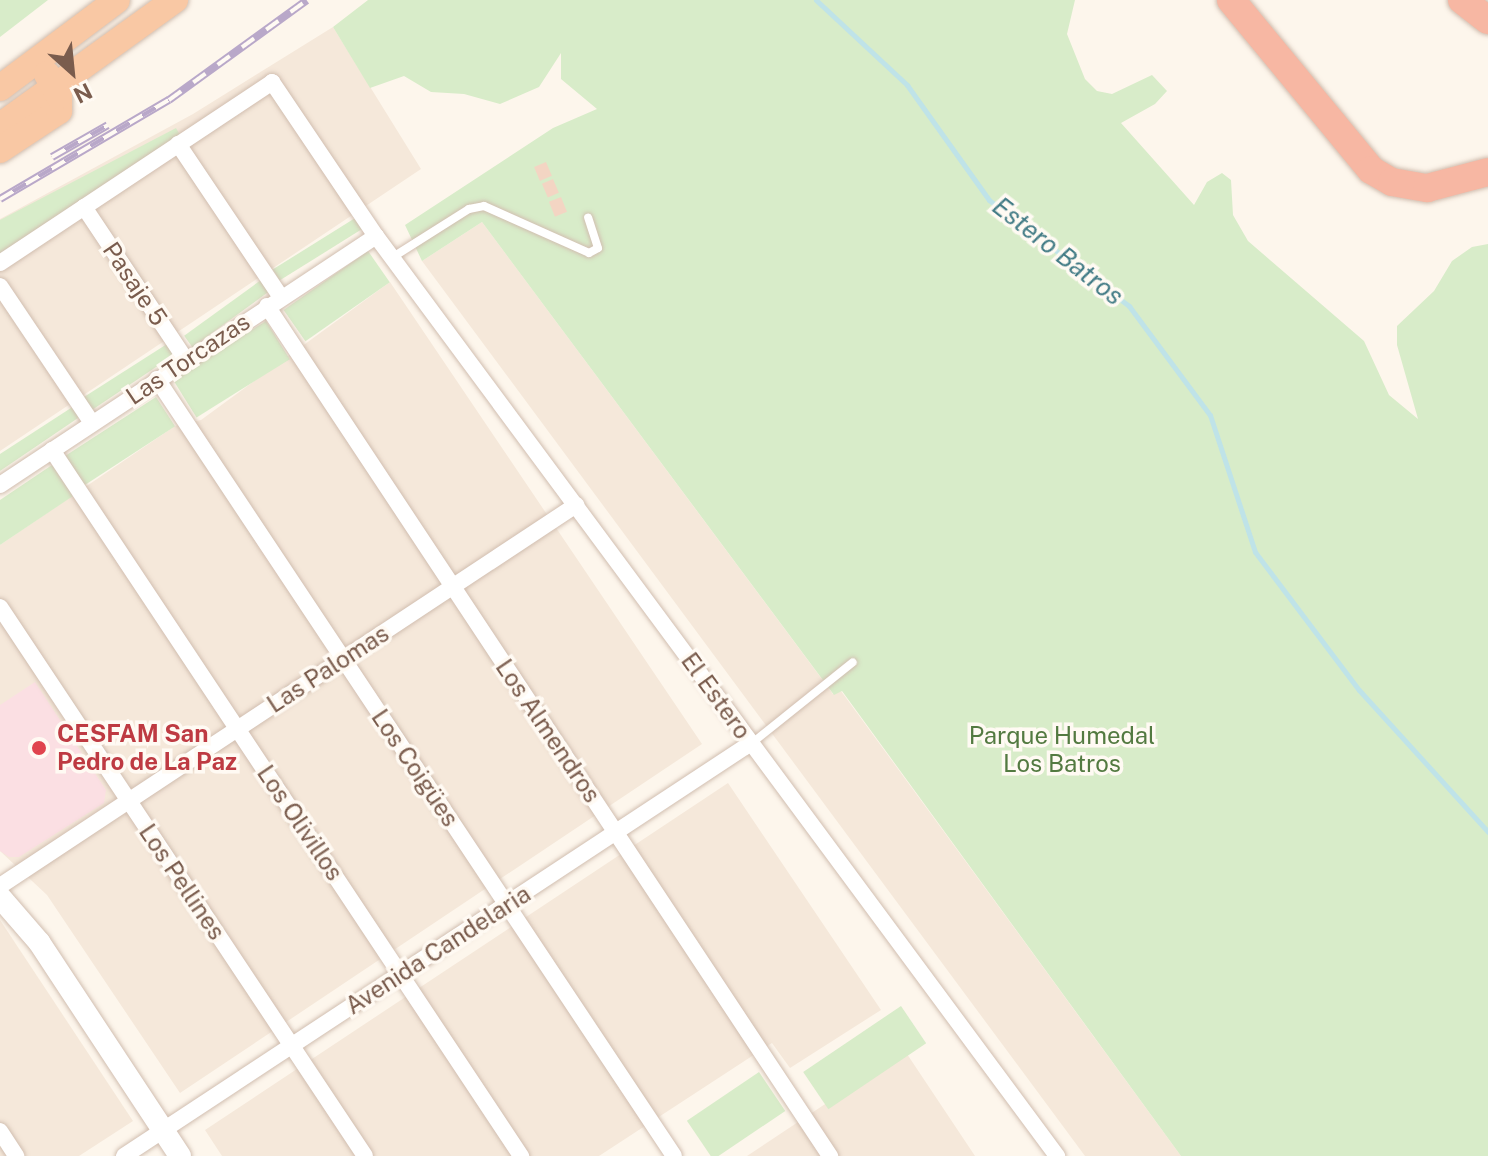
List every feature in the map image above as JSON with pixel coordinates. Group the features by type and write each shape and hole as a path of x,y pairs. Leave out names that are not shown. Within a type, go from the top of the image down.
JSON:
{"highway":[{"path":"0,88 117,0"},
{"path":"0,126 175,0"},
{"path":"1231,0 1371,170 1412,188 1441,187 1478,175 1488,157"},
{"path":"0,150 56,115 61,102 38,62"}],"main road":[{"path":"0,80 38,62"},
{"path":"0,897 39,942 180,1156"}],"street":[{"name":"El Estero","path":"178,144 272,82 376,236 1057,1156"},
{"path":"0,263 178,144 281,297"},
{"name":"Pasaje 5","path":"84,207 186,360"},
{"name":"Las Torcazas","path":"0,485 376,236"},
{"path":"0,286 92,423"},
{"name":"Los Almendros","path":"267,306 830,1156"},
{"name":"Los Coigües","path":"157,379 674,1156"},
{"name":"Los Olivillos","path":"52,450 521,1156"},
{"name":"Las Palomas","path":"0,886 576,505"},
{"name":"Los Pellines","path":"0,607 365,1156"},
{"name":"Avenida Candelaria","path":"124,1156 751,743"},
{"path":"0,1131 16,1156"}],"lane":[{"path":"393,257 469,209 484,206 589,253 598,248 588,218"},
{"path":"751,743 853,662"}],"shaded area":[{"path":"333,27 421,169 0,451 0,219 193,114"},
{"path":"482,222 833,694 841,691 1181,1156 1085,1156 422,261"},
{"path":"390,282 702,744 180,1093 47,895 0,851 0,545 175,426 201,420"},
{"name":"CESFAM San Pedro de La Paz","path":"35,682 106,790 104,803 19,857 9,857 0,851 0,705"},
{"path":"728,783 881,1010 790,1068 772,1043 599,1156 222,1156 205,1130"},
{"path":"0,920 133,1121 79,1156 0,1156"},
{"path":"905,1051 975,1156 747,1156"}],"green space":[{"path":"0,0 48,0 0,37"},
{"name":"Parque Humedal Los Batros","path":"368,0 1075,0 1067,34 1085,79 1097,91 1112,94 1152,75 1167,91 1155,104 1121,123 1194,205 1207,182 1222,173 1231,180 1233,215 1248,241 1364,341 1389,395 1418,419 1397,345 1397,326 1434,291 1452,261 1472,247 1488,244 1488,1156 1181,1156 842,691 834,695 482,222 422,261 405,225 553,128 597,109 561,79 561,53 539,87 500,104 464,94 431,92 404,76 370,88 333,27"},
{"path":"176,128 180,135 0,254 0,220"},
{"path":"360,215 367,226 280,281 273,270"},
{"path":"368,251 390,282 305,341 284,310"},
{"path":"261,280 269,291 192,347 184,336"},
{"path":"266,321 290,359 197,417 173,379"},
{"path":"167,344 174,355 92,410 84,397"},
{"path":"156,397 175,426 84,485 65,456"},
{"path":"74,406 81,416 0,471 0,454"},
{"path":"52,465 73,496 0,545 0,500"},
{"path":"901,1006 926,1043 828,1109 803,1072"},
{"path":"759,1072 785,1111 719,1156 711,1156 687,1121"}],"building":[{"path":"546,162 552,176 540,181 534,167"},
{"path":"553,179 559,193 548,197 542,184"},
{"path":"561,197 567,212 555,217 549,202"}],"waterway":[{"name":"Estero Batros","path":"816,0 907,85 989,200 1129,306 1210,415 1255,552 1359,690 1488,832"}],"railway":[{"path":"0,199 169,100 307,0"},
{"path":"52,157 108,125"}],"place":[{"name":"CESFAM San Pedro de La Paz","path":"39,748"}]}
